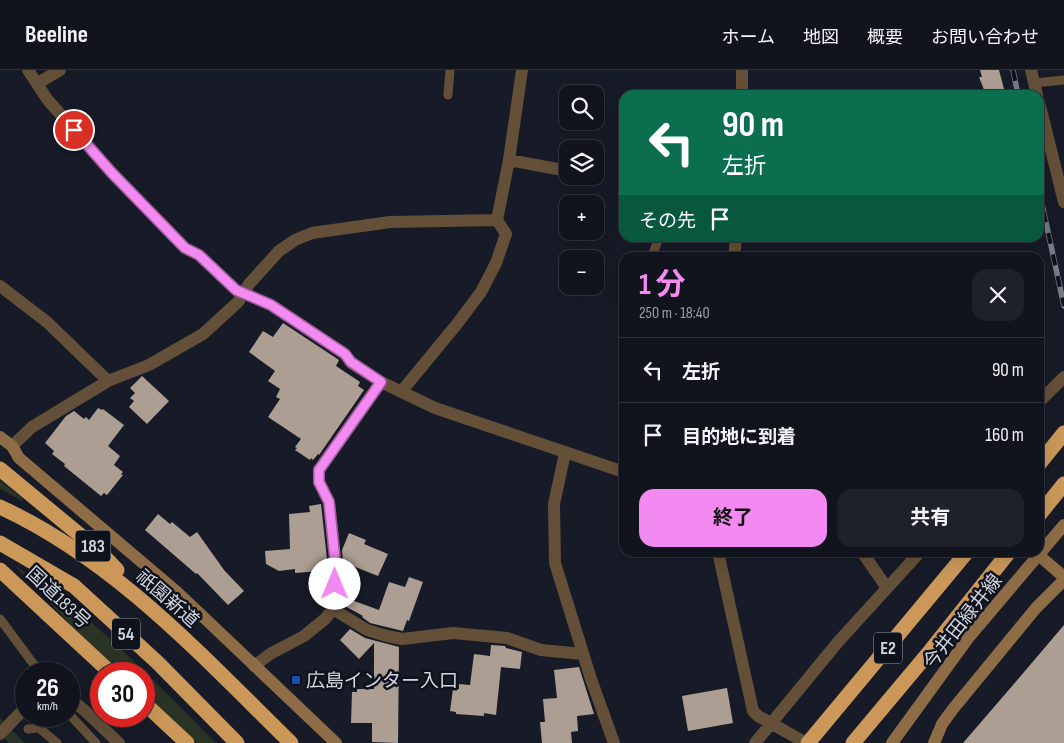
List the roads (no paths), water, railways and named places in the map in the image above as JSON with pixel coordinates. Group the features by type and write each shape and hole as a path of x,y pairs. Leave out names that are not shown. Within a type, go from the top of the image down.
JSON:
{"highway":[{"path":"1044,458 1064,433"},
{"name":"183","path":"0,469 98,550 178,632"},
{"path":"1044,509 1064,484"},
{"name":"祇園新道","path":"0,507 25,518 106,570 178,632 291,743"},
{"name":"54","path":"0,543 74,586 157,662 237,743"},
{"name":"E2","path":"807,743 963,557"},
{"name":"E2","path":"853,743 931,650 1005,557"},
{"name":"国道183号","path":"0,570 99,662"},
{"path":"155,713 188,743"}],"street":[{"path":"28,70 47,99 112,173 185,248 199,255 243,295 271,305 345,354 351,362 381,382 435,408 619,470"},
{"path":"38,84 60,70"},
{"path":"401,392 481,292 496,263 506,234 497,220 509,160 522,70"},
{"path":"742,70 742,90"},
{"path":"1031,70 1035,89"},
{"path":"1044,119 1062,181 1064,202"},
{"path":"509,160 559,169"},
{"path":"12,446 32,427 108,381 149,365 203,334 238,302 248,284 278,251 295,240 312,233 390,222 497,220"},
{"path":"0,286 47,322 108,381"},
{"path":"1044,396 1064,377"},
{"path":"254,666 270,654 304,636 325,619 333,609 335,559 329,502 319,482 319,470 381,382"},
{"path":"0,437 12,446 19,458 177,592 336,743"},
{"path":"565,453 554,504 555,563 583,654 614,743"},
{"name":"今井田緑井線","path":"1044,548 1064,524"},
{"path":"719,557 753,711 771,724 807,743"},
{"path":"865,557 887,588"},
{"path":"755,743 838,642 915,557"},
{"name":"今井田緑井線","path":"892,743 969,637 1036,557"},
{"path":"934,743 942,724 953,708 1061,576 1040,557"},
{"path":"333,609 366,630 402,639 453,633 507,638 540,650 583,654"},
{"path":"80,707 119,743"},
{"path":"0,734 15,718"}],"lane":[{"path":"448,95 450,70"},
{"path":"1035,89 1064,80"},
{"path":"0,619 32,662"},
{"path":"80,726 96,743"},
{"path":"28,729 39,728 57,743"}],"railway":[{"path":"1013,70 1017,90"},
{"path":"1044,213 1064,306"}],"place":[{"name":"広島インター入口","path":"296,680"}]}
